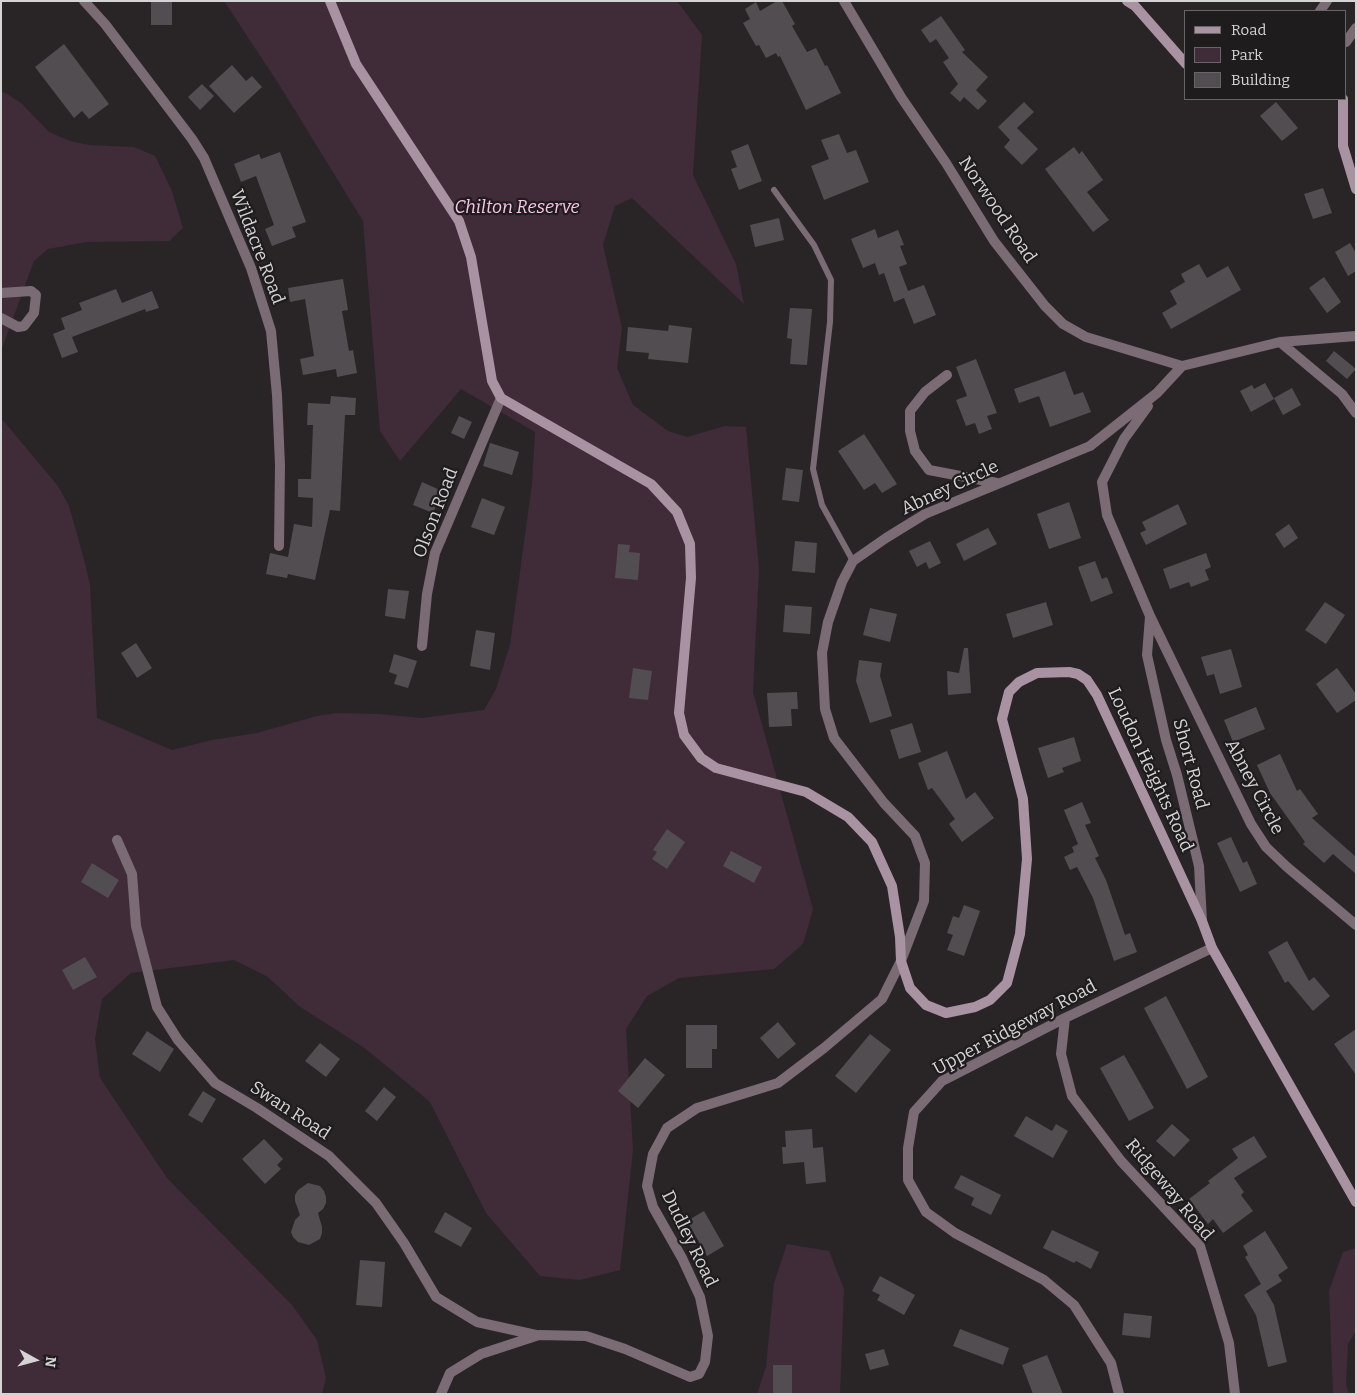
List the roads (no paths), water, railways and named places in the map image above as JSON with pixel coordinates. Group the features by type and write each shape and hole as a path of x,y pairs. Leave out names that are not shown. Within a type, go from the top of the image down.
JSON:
{"street":[{"name":"Wildacre Road","path":"84,1 105,24 192,139 204,158 252,268 271,332 277,395 280,465 279,546"},
{"path":"330,1 356,64 459,222 471,257 492,381 501,398"},
{"name":"Norwood Road","path":"844,1 901,97 946,163 994,241 1046,306 1063,324 1086,337 1182,366"},
{"path":"1127,1 1135,6 1184,62"},
{"path":"1347,41 1356,28"},
{"path":"1343,100 1343,146 1356,189"},
{"path":"1,294 31,290 36,296 34,313 24,326 18,326 1,318"},
{"path":"1182,366 1280,342 1356,336"},
{"path":"1280,342 1342,394 1356,413"},
{"name":"Abney Circle","path":"1182,366 1157,393 1124,439 1102,482 1107,515 1150,616 1252,824 1266,847 1287,867 1356,924"},
{"path":"947,375 925,392 910,411 910,432 915,451 929,470 997,484"},
{"name":"Abney Circle","path":"901,961 924,901 925,864 915,836 884,804 834,738 825,709 822,653 828,622 842,582 853,561 924,514 1090,446 1157,393"},
{"name":"Olson Road","path":"422,646 427,594 435,553 501,398"},
{"name":"Loudon Heights Road","path":"501,398 651,484 678,512 690,544 692,578 679,713 684,735 700,758 716,768 806,792 848,817 872,842 892,886 900,936 901,961 910,988 926,1005 946,1013 975,1007 990,1000 1007,983 1020,934 1027,860 1023,799 1002,718 1009,692 1019,682 1037,673 1053,671 1078,674 1087,680 1097,695 1202,921 1212,948 1356,1202"},
{"name":"Short Road","path":"1150,616 1147,655 1166,740 1177,775 1199,866 1202,921"},
{"name":"Swan Road","path":"117,840 132,874 136,926 157,1007 178,1040 215,1083 257,1108 329,1156 376,1203 404,1243 436,1297 477,1322 539,1335"},
{"name":"Upper Ridgeway Road","path":"1119,1394 1111,1363 1074,1305 1044,1280 955,1233 926,1212 908,1180 908,1148 914,1112 942,1081 1065,1018 1212,948"},
{"name":"Dudley Road","path":"441,1394 450,1373 480,1354 539,1335 586,1336 625,1349 690,1378 699,1374 705,1362 708,1336 700,1297 682,1258 653,1207 647,1186 653,1154 667,1128 697,1108 778,1083 824,1048 882,999 901,961"},
{"name":"Ridgeway Road","path":"1065,1018 1061,1054 1072,1096 1122,1161 1200,1246 1229,1343 1235,1394"}],"lane":[{"path":"774,190 814,245 831,280 830,322 813,469 822,505 853,561"}],"park label":[{"name":"Chilton Reserve","path":"517,208"}]}
